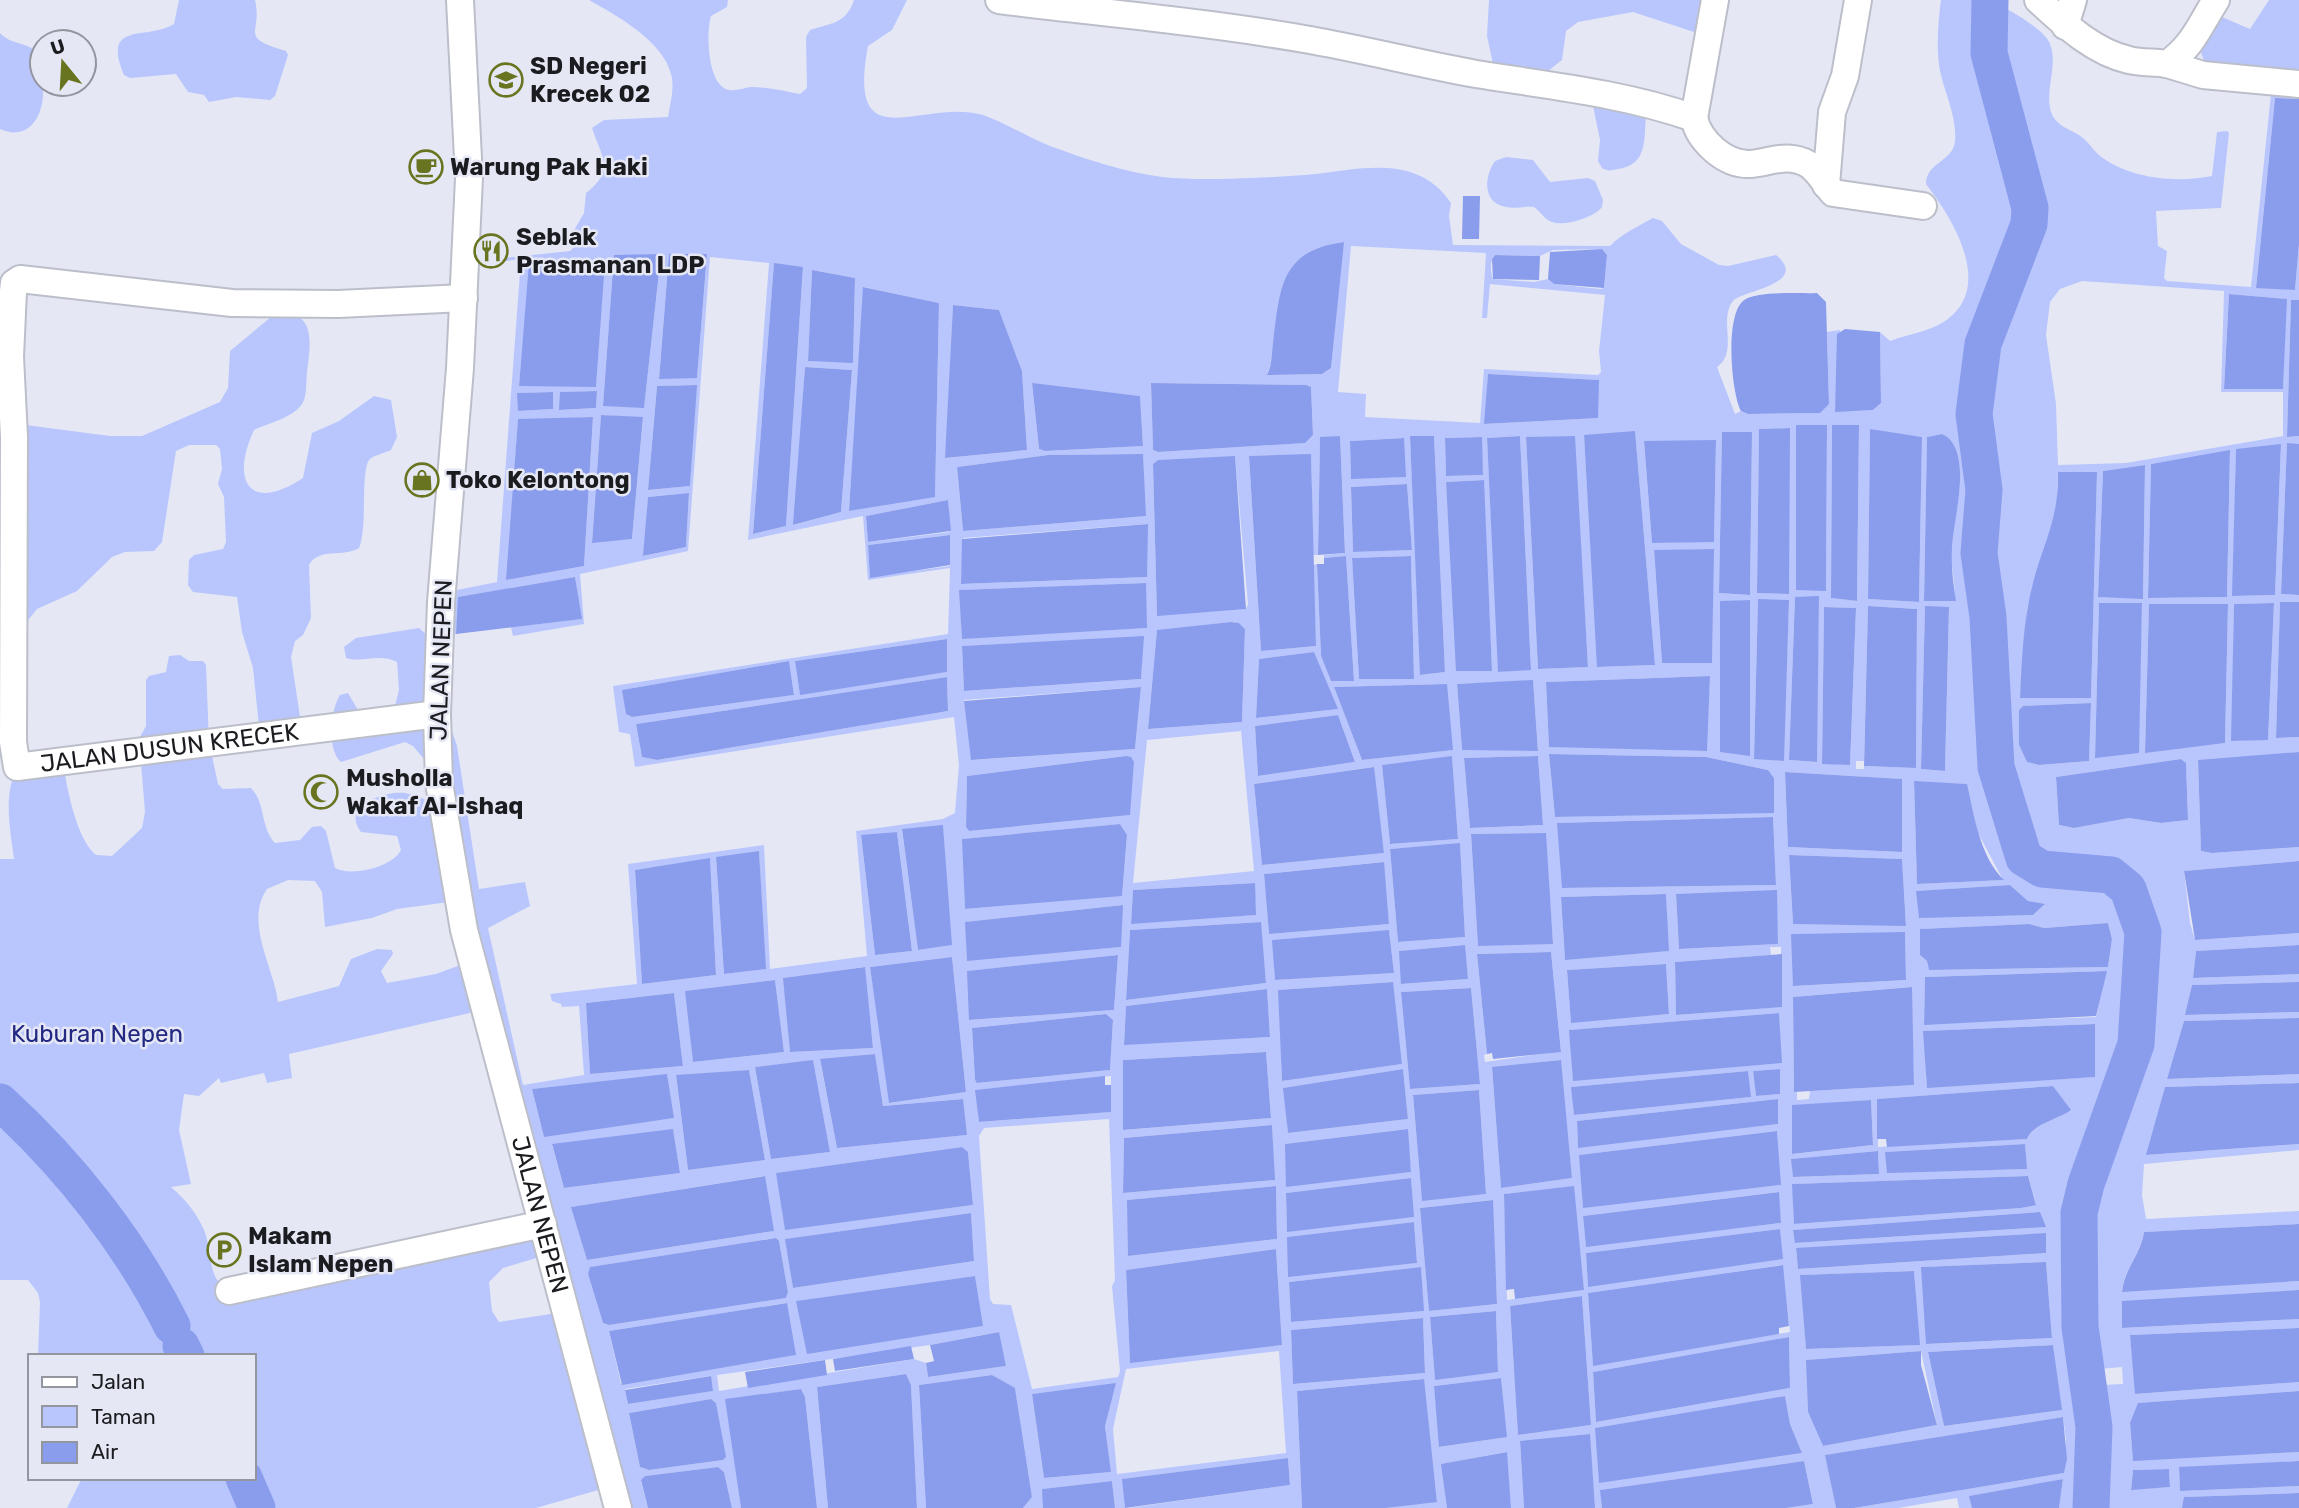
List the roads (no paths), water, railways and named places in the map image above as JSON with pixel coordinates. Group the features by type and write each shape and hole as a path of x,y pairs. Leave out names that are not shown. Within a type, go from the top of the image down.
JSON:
{"street":[{"name":"JALAN NEPEN","path":"460,0 469,178 464,298 441,602 437,714 439,783 464,930 618,1508"},
{"path":"999,0 1082,5 1311,40 1476,74 1598,91 1647,102 1694,118"},
{"path":"1715,0 1694,118 1707,142 1718,154 1750,164 1781,158 1807,163 1833,193 1923,206"},
{"path":"1826,185 1832,112 1845,76 1858,0"},
{"path":"2038,0 2065,26 2114,55 2129,60 2167,64 2203,75 2299,84"},
{"path":"2065,26 2073,0"},
{"path":"2167,64 2184,52 2194,39 2216,0"},
{"path":"5,356 14,283 20,279 232,303 338,304 464,298"},
{"name":"JALAN DUSUN KRECEK","path":"5,356 14,437 13,742 17,767 437,714"},
{"path":"229,1291 543,1224"}],"water":[{"path":"2275,98 2299,99 2299,244 2295,290 2256,288"},
{"path":"1463,196 1480,196 1479,239 1462,239"},
{"path":"1344,242 1331,368 1322,374 1267,375 1272,359 1278,305 1287,275 1295,263 1307,253 1323,246"},
{"path":"1602,249 1607,255 1604,288 1554,284 1548,279 1550,252"},
{"path":"661,254 644,408 603,406 614,255"},
{"path":"669,254 707,254 697,378 659,379"},
{"path":"1495,255 1540,256 1539,280 1493,279 1492,259"},
{"path":"605,261 596,387 519,386 529,263"},
{"path":"774,263 803,267 786,526 753,534"},
{"path":"812,270 855,278 853,363 808,361"},
{"path":"863,287 939,303 935,497 849,511"},
{"path":"1817,293 1826,302 1829,404 1820,413 1748,414 1741,411 1732,372 1732,337 1737,309 1743,301 1757,295"},
{"path":"2229,294 2287,299 2283,389 2224,389"},
{"path":"2291,300 2299,300 2299,436 2287,437"},
{"path":"953,305 999,310 1022,371 1027,450 945,458"},
{"path":"1845,329 1880,332 1881,403 1873,410 1835,412 1837,334"},
{"path":"805,367 852,370 841,512 793,525"},
{"path":"1488,374 1599,380 1598,418 1484,424"},
{"path":"1032,383 1140,396 1143,446 1045,451 1039,449"},
{"path":"1151,383 1306,385 1311,387 1313,435 1305,443 1158,452 1153,450"},
{"path":"697,385 690,486 648,490 657,386"},
{"path":"597,391 596,408 559,410 560,392"},
{"path":"553,392 553,409 518,411 517,393"},
{"path":"601,415 643,417 632,539 592,543"},
{"path":"593,417 584,566 506,580 518,419"},
{"path":"1796,425 1827,425 1826,591 1796,590"},
{"path":"1832,425 1859,425 1857,601 1831,598"},
{"path":"1790,428 1789,594 1757,593 1759,429"},
{"path":"1870,429 1922,437 1919,602 1868,599"},
{"path":"1635,431 1655,665 1597,667 1584,435"},
{"path":"1722,432 1752,432 1750,595 1719,593"},
{"path":"1942,434 1952,442 1958,454 1960,469 1952,554 1956,601 1924,601 1927,437"},
{"path":"1340,436 1345,553 1318,555 1320,437"},
{"path":"1410,436 1434,436 1445,672 1420,675"},
{"path":"1520,436 1531,670 1498,672 1487,438"},
{"path":"1575,436 1588,667 1538,669 1526,437"},
{"path":"1482,437 1483,475 1446,476 1445,438"},
{"path":"1404,438 1406,477 1351,479 1350,441"},
{"path":"1716,440 1714,542 1652,543 1644,441"},
{"path":"2287,443 2299,444 2299,595 2281,594"},
{"path":"2281,444 2275,595 2232,596 2236,449"},
{"path":"2230,450 2227,597 2148,598 2151,464"},
{"path":"1143,454 1146,516 963,531 957,467 1048,455"},
{"path":"1311,454 1316,646 1261,651 1249,456"},
{"path":"1235,456 1246,609 1157,616 1153,464 1158,460"},
{"path":"2145,465 2143,599 2098,597 2103,471"},
{"path":"2058,472 2097,472 2091,698 2020,698 2027,612 2053,517"},
{"path":"1484,480 1492,671 1456,671 1446,482"},
{"path":"1407,484 1412,550 1353,552 1351,487"},
{"path":"689,493 686,547 643,556 648,497"},
{"path":"948,500 951,531 868,542 866,516"},
{"path":"1148,524 1147,577 961,584 962,539"},
{"path":"950,535 950,565 870,578 868,545"},
{"path":"1714,549 1712,663 1662,663 1654,550"},
{"path":"1346,556 1354,681 1331,681 1321,656 1317,564 1324,564 1324,558"},
{"path":"1411,556 1414,679 1359,679 1352,558"},
{"path":"575,577 582,619 456,634 458,597"},
{"path":"1146,583 1147,628 962,639 959,590"},
{"path":"1819,596 1817,762 1789,760 1795,597"},
{"path":"1758,599 1789,600 1784,761 1754,759"},
{"path":"1750,600 1750,756 1720,752 1720,601"},
{"path":"2280,602 2299,602 2299,737 2276,738"},
{"path":"2099,603 2142,603 2139,753 2095,758"},
{"path":"2274,603 2268,740 2231,741 2234,604"},
{"path":"2149,604 2228,604 2225,743 2145,753"},
{"path":"1868,606 1917,609 1916,768 1864,766"},
{"path":"1925,606 1949,607 1945,771 1921,769"},
{"path":"1824,607 1856,608 1850,765 1822,764"},
{"path":"1239,623 1245,629 1242,722 1148,729 1157,630"},
{"path":"1144,636 1141,679 964,691 962,646"},
{"path":"947,639 947,672 800,695 795,661"},
{"path":"1314,652 1338,709 1256,718 1259,659"},
{"path":"789,661 794,695 632,717 626,714 622,690"},
{"path":"1710,676 1707,751 1549,747 1546,682"},
{"path":"947,677 948,711 657,760 642,757 636,724"},
{"path":"1533,680 1538,751 1462,750 1457,684"},
{"path":"1447,684 1453,750 1362,760 1334,687"},
{"path":"1141,687 1135,749 971,760 964,701"},
{"path":"2091,703 2089,761 2039,765 2027,762 2019,745 2019,710 2023,706"},
{"path":"1338,715 1355,762 1258,776 1255,726"},
{"path":"2299,752 2299,847 2212,853 2201,851 2198,760"},
{"path":"1549,754 1706,757 1768,770 1774,778 1774,813 1555,817"},
{"path":"1452,756 1458,839 1390,844 1382,765"},
{"path":"1538,756 1543,825 1470,828 1464,758"},
{"path":"1131,757 1134,762 1130,815 969,831 966,827 967,776"},
{"path":"2181,759 2186,763 2188,820 2161,823 2129,818 2074,828 2059,825 2056,777"},
{"path":"1374,767 1384,853 1262,865 1254,784"},
{"path":"1785,772 1902,779 1902,852 1788,847"},
{"path":"1914,781 1967,784 1984,848 1989,860 2004,880 1917,884"},
{"path":"1773,817 1776,885 1562,888 1557,823"},
{"path":"1120,824 1127,835 1122,896 965,909 962,839"},
{"path":"943,825 952,945 918,950 902,829"},
{"path":"897,832 912,951 875,955 861,835"},
{"path":"1546,833 1553,944 1478,946 1471,834"},
{"path":"1460,843 1465,937 1398,942 1390,849"},
{"path":"759,851 766,969 724,974 716,857"},
{"path":"1789,855 1902,859 1906,926 1793,924"},
{"path":"710,858 716,975 642,984 635,870"},
{"path":"2299,861 2299,933 2195,940 2184,871"},
{"path":"1384,862 1389,924 1269,934 1264,874"},
{"path":"1255,883 1256,915 1131,924 1133,890"},
{"path":"2010,885 2028,901 2045,904 2033,915 1919,918 1916,891"},
{"path":"1777,890 1778,944 1679,949 1676,894"},
{"path":"1666,894 1669,951 1565,960 1561,897"},
{"path":"1123,905 1121,947 967,961 965,922"},
{"path":"1261,922 1266,983 1126,1000 1130,930"},
{"path":"2108,923 2112,939 2108,967 1929,970 1927,961 1920,955 1920,929 2029,924 2044,928"},
{"path":"1389,930 1394,973 1275,980 1272,940"},
{"path":"1905,932 1906,980 1793,986 1791,934"},
{"path":"1465,945 1468,979 1401,984 1399,951"},
{"path":"2299,945 2299,974 2193,978 2196,951"},
{"path":"1551,952 1561,1052 1493,1059 1492,1053 1487,1054 1477,954"},
{"path":"1782,954 1782,1007 1676,1015 1675,962"},
{"path":"1118,955 1114,1010 969,1020 967,971"},
{"path":"952,957 966,1092 889,1103 870,967"},
{"path":"1666,964 1669,1014 1571,1023 1567,970"},
{"path":"865,967 873,1048 790,1052 783,978"},
{"path":"2107,971 2096,1016 1924,1025 1925,977"},
{"path":"775,980 784,1052 693,1062 685,991"},
{"path":"1393,982 1402,1064 1282,1081 1278,990"},
{"path":"2299,982 2299,1012 2185,1015 2192,985"},
{"path":"1912,987 1914,1085 1794,1092 1793,997"},
{"path":"1471,988 1480,1084 1410,1089 1401,992"},
{"path":"1267,989 1270,1037 1124,1045 1126,1006"},
{"path":"674,993 683,1066 590,1074 586,1003"},
{"path":"1779,1013 1782,1063 1573,1081 1569,1030"},
{"path":"1106,1014 1113,1020 1110,1070 977,1083 975,1080 972,1028"},
{"path":"2299,1018 2299,1074 2167,1079 2184,1021"},
{"path":"2095,1024 2095,1077 1927,1088 1923,1031"},
{"path":"1266,1052 1271,1118 1123,1130 1123,1060"},
{"path":"875,1054 883,1106 963,1099 967,1135 837,1148 820,1059"},
{"path":"813,1060 830,1152 771,1159 755,1067"},
{"path":"1561,1060 1572,1178 1501,1188 1492,1067"},
{"path":"1403,1069 1408,1119 1288,1133 1283,1088"},
{"path":"1780,1069 1780,1094 1756,1096 1753,1071"},
{"path":"749,1070 765,1160 688,1170 676,1075"},
{"path":"1748,1071 1751,1097 1574,1115 1571,1087"},
{"path":"667,1074 674,1118 544,1137 532,1089"},
{"path":"1105,1076 1105,1085 1111,1085 1111,1112 979,1122 975,1090"},
{"path":"2299,1083 2299,1144 2146,1155 2165,1087"},
{"path":"2053,1086 2071,1110 2040,1125 2027,1139 1887,1147 1886,1139 1877,1139 1877,1099"},
{"path":"1479,1090 1486,1194 1422,1201 1413,1095"},
{"path":"1778,1099 1778,1124 1578,1148 1577,1121"},
{"path":"1871,1100 1873,1145 1792,1154 1792,1105"},
{"path":"1272,1125 1275,1180 1123,1193 1124,1138"},
{"path":"673,1129 680,1173 564,1188 552,1144"},
{"path":"1408,1129 1411,1172 1286,1187 1285,1144"},
{"path":"1777,1131 1781,1185 1583,1208 1579,1155"},
{"path":"2025,1144 2027,1169 1887,1173 1885,1152"},
{"path":"962,1147 968,1152 973,1205 785,1230 776,1173"},
{"path":"1878,1151 1879,1174 1793,1177 1791,1159"},
{"path":"765,1176 774,1231 587,1260 571,1207"},
{"path":"2028,1176 2036,1205 1794,1224 1792,1184"},
{"path":"1411,1178 1414,1217 1287,1232 1286,1193"},
{"path":"1276,1186 1277,1239 1128,1256 1127,1200"},
{"path":"1574,1186 1584,1290 1515,1299 1514,1289 1506,1290 1504,1194"},
{"path":"1779,1192 1781,1223 1586,1247 1583,1216"},
{"path":"1493,1200 1497,1304 1429,1311 1420,1208"},
{"path":"2040,1212 2046,1227 1795,1243 1793,1230"},
{"path":"971,1213 974,1261 793,1288 785,1239"},
{"path":"1414,1222 1417,1263 1288,1277 1287,1237"},
{"path":"2299,1224 2299,1281 2122,1292 2144,1232"},
{"path":"1780,1229 1783,1259 1588,1287 1586,1253"},
{"path":"2046,1233 2046,1253 1798,1269 1796,1248"},
{"path":"776,1238 779,1241 788,1292 786,1298 609,1325 603,1323 588,1274 590,1267"},
{"path":"1276,1249 1282,1345 1130,1363 1126,1270"},
{"path":"2046,1262 2052,1338 1926,1344 1921,1267"},
{"path":"1783,1265 1789,1326 1779,1328 1779,1334 1593,1366 1588,1293"},
{"path":"1421,1267 1424,1311 1291,1322 1289,1282"},
{"path":"1914,1271 1920,1345 1806,1349 1800,1275"},
{"path":"975,1276 983,1326 807,1354 796,1301"},
{"path":"2299,1290 2299,1319 2122,1328 2122,1301"},
{"path":"1582,1296 1591,1425 1518,1435 1510,1306"},
{"path":"787,1303 796,1355 622,1385 609,1331"},
{"path":"1496,1311 1498,1372 1435,1380 1430,1317"},
{"path":"1423,1318 1425,1373 1293,1384 1291,1330"},
{"path":"2299,1328 2299,1382 2135,1394 2130,1335"},
{"path":"999,1332 1006,1366 928,1377 926,1363 934,1361 930,1345"},
{"path":"1789,1337 1790,1388 1596,1422 1593,1372"},
{"path":"2053,1345 2062,1410 1944,1426 1928,1352"},
{"path":"911,1346 914,1359 835,1371 833,1359"},
{"path":"1921,1351 1921,1365 1937,1425 1823,1446 1808,1412 1806,1360"},
{"path":"825,1360 827,1375 748,1388 745,1372"},
{"path":"906,1374 911,1385 917,1508 828,1508 817,1387"},
{"path":"992,1375 1015,1388 1032,1497 1023,1508 926,1508 919,1385"},
{"path":"711,1376 713,1391 628,1404 625,1390"},
{"path":"1501,1378 1507,1437 1439,1447 1434,1386"},
{"path":"1424,1379 1437,1502 1386,1508 1302,1508 1297,1391"},
{"path":"1116,1383 1105,1426 1111,1472 1044,1478 1032,1394"},
{"path":"801,1389 805,1397 817,1508 741,1508 725,1399"},
{"path":"2299,1391 2299,1452 2133,1461 2130,1423 2138,1403"},
{"path":"1785,1396 1790,1424 1802,1453 1599,1483 1595,1428"},
{"path":"711,1399 716,1403 726,1457 723,1460 649,1470 640,1467 629,1413"},
{"path":"2063,1417 2067,1459 2064,1473 1854,1508 1836,1508 1825,1455"},
{"path":"1590,1434 1595,1508 1524,1508 1520,1441"},
{"path":"1507,1452 1511,1508 1447,1508 1441,1464"},
{"path":"1288,1458 1290,1485 1125,1508 1122,1479"},
{"path":"1804,1461 1813,1504 1786,1508 1602,1508 1600,1490"},
{"path":"2299,1461 2299,1486 2180,1491 2179,1467"},
{"path":"718,1467 724,1472 732,1508 648,1508 641,1480 645,1476"},
{"path":"2169,1469 2170,1487 2131,1490 2133,1470"},
{"path":"2063,1479 2059,1508 1972,1508 1969,1496"},
{"path":"1112,1481 1115,1508 1043,1508 1042,1489"},
{"path":"2299,1493 2299,1508 2182,1508 2184,1497"}],"waterway":[{"path":"1990,0 1989,53 2030,208 2029,224 1983,344 1974,414 1984,490 1979,553 1988,617 1996,767 2024,858 2042,869 2111,875 2128,889 2143,932 2136,1044 2086,1184 2079,1213 2080,1327 2094,1427 2091,1508"},
{"path":"0,1102 50,1152 96,1206 137,1264 172,1326"},
{"path":"181,1346 185,1354"},
{"path":"245,1480 257,1508"}],"place":[{"name":"SD Negeri Krecek 02","path":"506,80"},
{"name":"Warung Pak Haki","path":"426,167"},
{"name":"Seblak Prasmanan LDP","path":"491,251"},
{"name":"Toko Kelontong","path":"422,480"},
{"name":"Musholla Wakaf Al-Ishaq","path":"321,792"},
{"name":"Makam Islam Nepen","path":"224,1250"}],"park label":[{"name":"Kuburan Nepen","path":"97,1034"}]}
